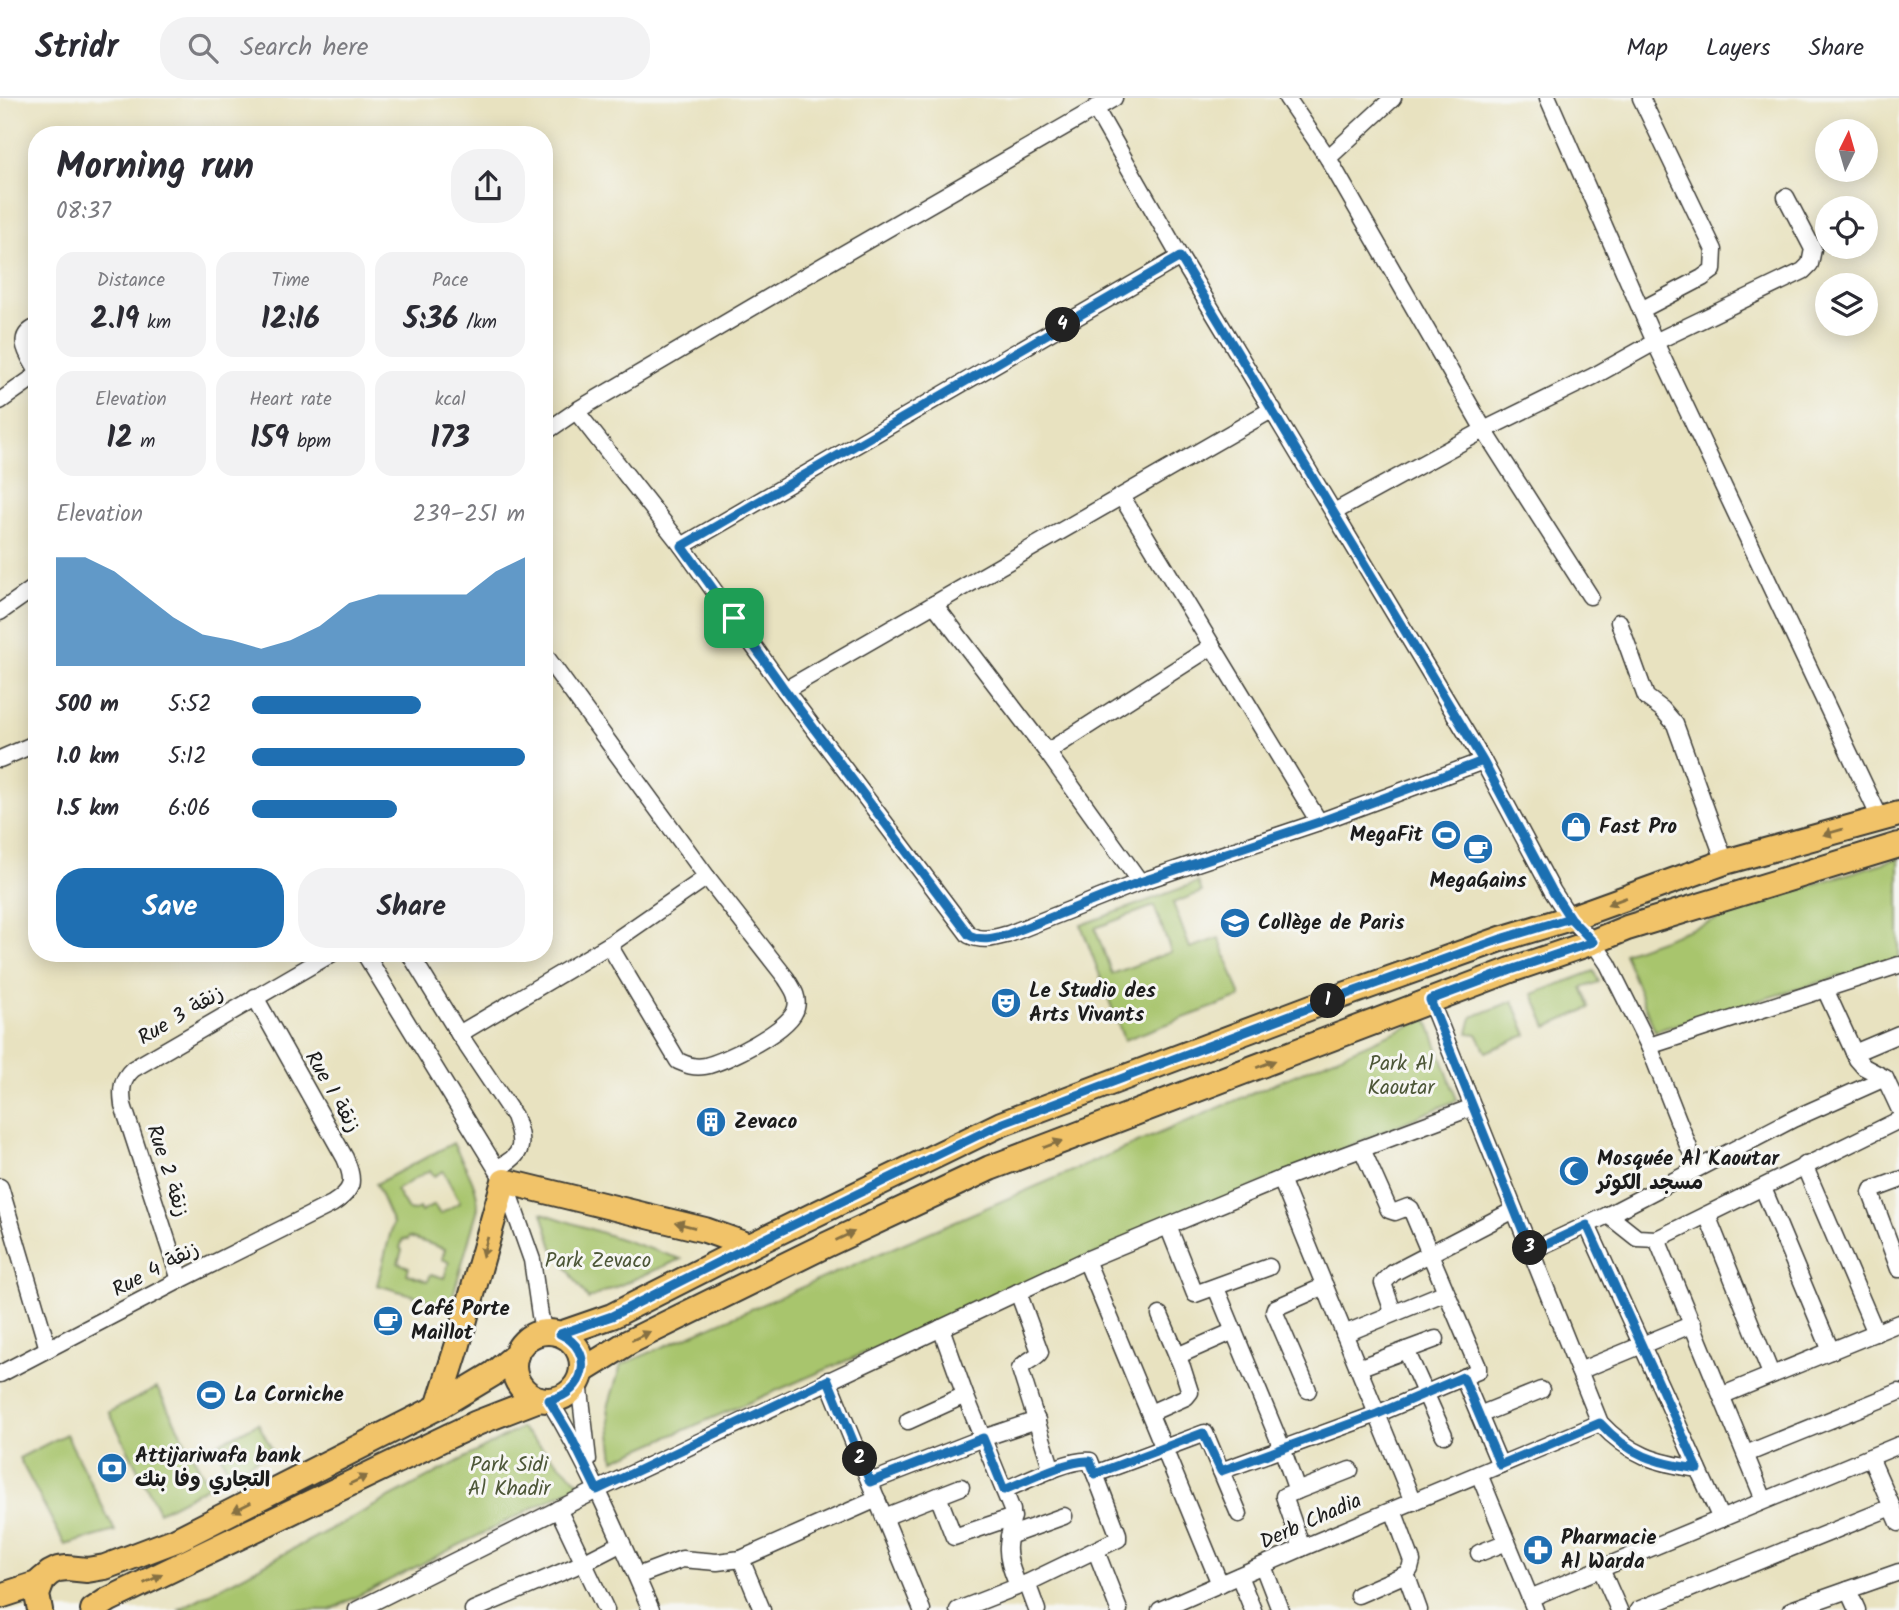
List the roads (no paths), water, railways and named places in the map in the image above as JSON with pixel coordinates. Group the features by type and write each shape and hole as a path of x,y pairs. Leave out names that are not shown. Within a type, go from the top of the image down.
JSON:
{"main road":[{"path":"76,1570 106,1567 176,1540 438,1407 493,1374 516,1355 526,1339 535,1334 552,1333 612,1316 1001,1124 1330,1000 1501,939 1570,918 1726,862 1890,816"},
{"path":"93,1610 108,1600 468,1427 544,1399 566,1395 580,1376 629,1342 990,1168 1627,928 1899,845"},
{"path":"438,1407 458,1344 500,1175 705,1230 750,1246"},
{"path":"552,1333 571,1341 579,1351 580,1376"},
{"path":"516,1355 514,1366 521,1387 529,1394 544,1399"},
{"path":"0,1596 27,1588 58,1569 67,1568 85,1575 93,1586 96,1596 93,1610"},
{"path":"40,1610 37,1595 43,1579"}],"street":[{"path":"553,427 1114,98"},
{"path":"1287,98 1328,159 1484,430 1590,596"},
{"path":"1328,159 1393,98"},
{"path":"1548,98 1655,342 1890,816"},
{"path":"1641,98 1713,250 1714,260 1713,270 1702,278 1641,310"},
{"path":"1094,108 1180,257 1483,761 1553,892 1570,918 1593,942 1608,964 1649,1046 1689,1148"},
{"path":"1334,512 1484,430 1594,376 1655,342 1803,271 1811,264 1813,249 1786,197"},
{"path":"682,546 1180,257"},
{"path":"28,333 24,339 28,354"},
{"path":"0,401 28,380"},
{"path":"785,690 1273,409"},
{"path":"576,411 682,546 785,690 969,935 977,939 1009,934 1140,882 1319,822 1483,761"},
{"path":"1122,497 1319,822"},
{"path":"0,612 28,592"},
{"path":"934,604 1047,752 1140,882"},
{"path":"1619,622 1646,696 1675,724 1726,862"},
{"path":"1047,752 1212,647"},
{"path":"553,666 707,877 786,978 796,994 797,1007 793,1017 781,1029 718,1062 690,1066 678,1060 609,945"},
{"path":"0,759 28,747"},
{"path":"459,1034 609,945 707,877"},
{"name":"Rue 3 زنقة","path":"126,1115 122,1087 129,1073 317,962"},
{"path":"370,962 500,1175 532,1260 540,1315 552,1333"},
{"path":"415,962 514,1116 519,1129 520,1150 500,1175"},
{"path":"1649,1046 1899,965"},
{"path":"1825,989 1854,1053 1864,1067 1885,1078 1899,1108"},
{"name":"Rue 1 زنقة","path":"255,997 350,1170 351,1186 347,1193 332,1204"},
{"path":"1430,1000 1600,1423 1615,1439 1645,1457 1667,1465 1698,1469"},
{"path":"1854,1053 1899,1034"},
{"path":"1531,1251 1608,1215 1793,1119 1885,1078"},
{"path":"357,1610 597,1490 1086,1260 1281,1180 1473,1107"},
{"name":"Rue 2 زنقة","path":"126,1115 180,1280"},
{"path":"1608,1215 1637,1238 1657,1239 1899,1119"},
{"path":"1221,1471 1377,1414 1479,1369 1410,1207 1395,1212 1389,1210 1362,1149"},
{"path":"1804,1166 1876,1332"},
{"path":"1281,1180 1413,1502"},
{"path":"1899,1180 1872,1190 1871,1193 1895,1248 1899,1269"},
{"path":"0,1187 48,1349"},
{"path":"1763,1188 1831,1351"},
{"name":"Rue 4 زنقة","path":"0,1374 332,1204"},
{"path":"1394,1312 1383,1283 1392,1273 1514,1210"},
{"path":"1707,1215 1770,1374"},
{"path":"1587,1225 1721,1519"},
{"path":"1168,1226 1195,1294 1269,1267"},
{"path":"1657,1239 1764,1500"},
{"path":"1086,1260 1220,1584"},
{"path":"1308,1390 1273,1311 1325,1286"},
{"path":"1216,1288 1297,1491"},
{"path":"1018,1292 1040,1352 1020,1368 1052,1470"},
{"path":"1344,1334 1446,1292"},
{"path":"1150,1413 1190,1395 1160,1315"},
{"path":"1723,1395 1899,1323"},
{"path":"1579,1371 1693,1325"},
{"path":"941,1328 1012,1510 1007,1548 1009,1562 1037,1610"},
{"path":"1177,1356 1234,1331"},
{"path":"1358,1368 1436,1339"},
{"path":"1406,1350 1444,1435"},
{"path":"580,1376 590,1473"},
{"path":"1463,1377 1500,1465"},
{"path":"828,1380 922,1610"},
{"path":"1479,1415 1541,1390"},
{"path":"1746,1454 1899,1392"},
{"path":"908,1421 965,1395"},
{"path":"544,1399 570,1435 590,1473 652,1610"},
{"path":"870,1482 1037,1420"},
{"name":"Derb Chadia","path":"1160,1610 1600,1423"},
{"path":"1095,1474 1205,1433 1239,1514"},
{"path":"1479,1474 1532,1604 1601,1569 1899,1445"},
{"path":"1870,1457 1899,1523"},
{"path":"958,1610 1023,1585 1096,1551 1119,1537 1090,1461 1052,1470 1004,1490"},
{"path":"1302,1548 1284,1498 1350,1470"},
{"path":"884,1517 961,1488"},
{"path":"938,1496 954,1537 1013,1517"},
{"path":"637,1576 682,1559 717,1562 741,1559 877,1499"},
{"path":"1638,1610 1674,1603 1892,1507"},
{"path":"558,1509 606,1610"},
{"path":"1358,1595 1406,1574 1410,1569 1412,1561 1393,1510"},
{"path":"1009,1536 1064,1516"},
{"path":"1479,1553 1507,1542"},
{"path":"472,1610 583,1563 622,1543"},
{"path":"1096,1551 1119,1610"},
{"path":"741,1559 762,1610"},
{"path":"1263,1566 1280,1610"},
{"path":"1601,1569 1619,1610"},
{"path":"1799,1609 1899,1572"},
{"path":"1406,1574 1419,1610"},
{"path":"1239,1576 1253,1610"},
{"path":"1848,1590 1857,1610"}],"place":[{"name":"Fast Pro","path":"1576,827"},
{"name":"MegaFit","path":"1446,835"},
{"name":"MegaGains","path":"1478,849"},
{"name":"Collège de Paris","path":"1235,923"},
{"name":"Le Studio des Arts Vivants","path":"1006,1003"},
{"name":"Zevaco","path":"711,1122"},
{"name":"Mosquée Al Kaoutar مسجد الكوثر","path":"1574,1171"},
{"name":"Café Porte Maillot","path":"388,1321"},
{"name":"La Corniche","path":"211,1395"},
{"name":"Attijariwafa bank التجاري وفا بنك","path":"112,1468"},
{"name":"Pharmacie Al Warda","path":"1538,1550"}],"park label":[{"name":"Park Al Kaoutar","path":"1401,1076"},
{"name":"Park Zevaco","path":"598,1261"},
{"name":"Park Sidi Al Khadir","path":"509,1477"}]}
